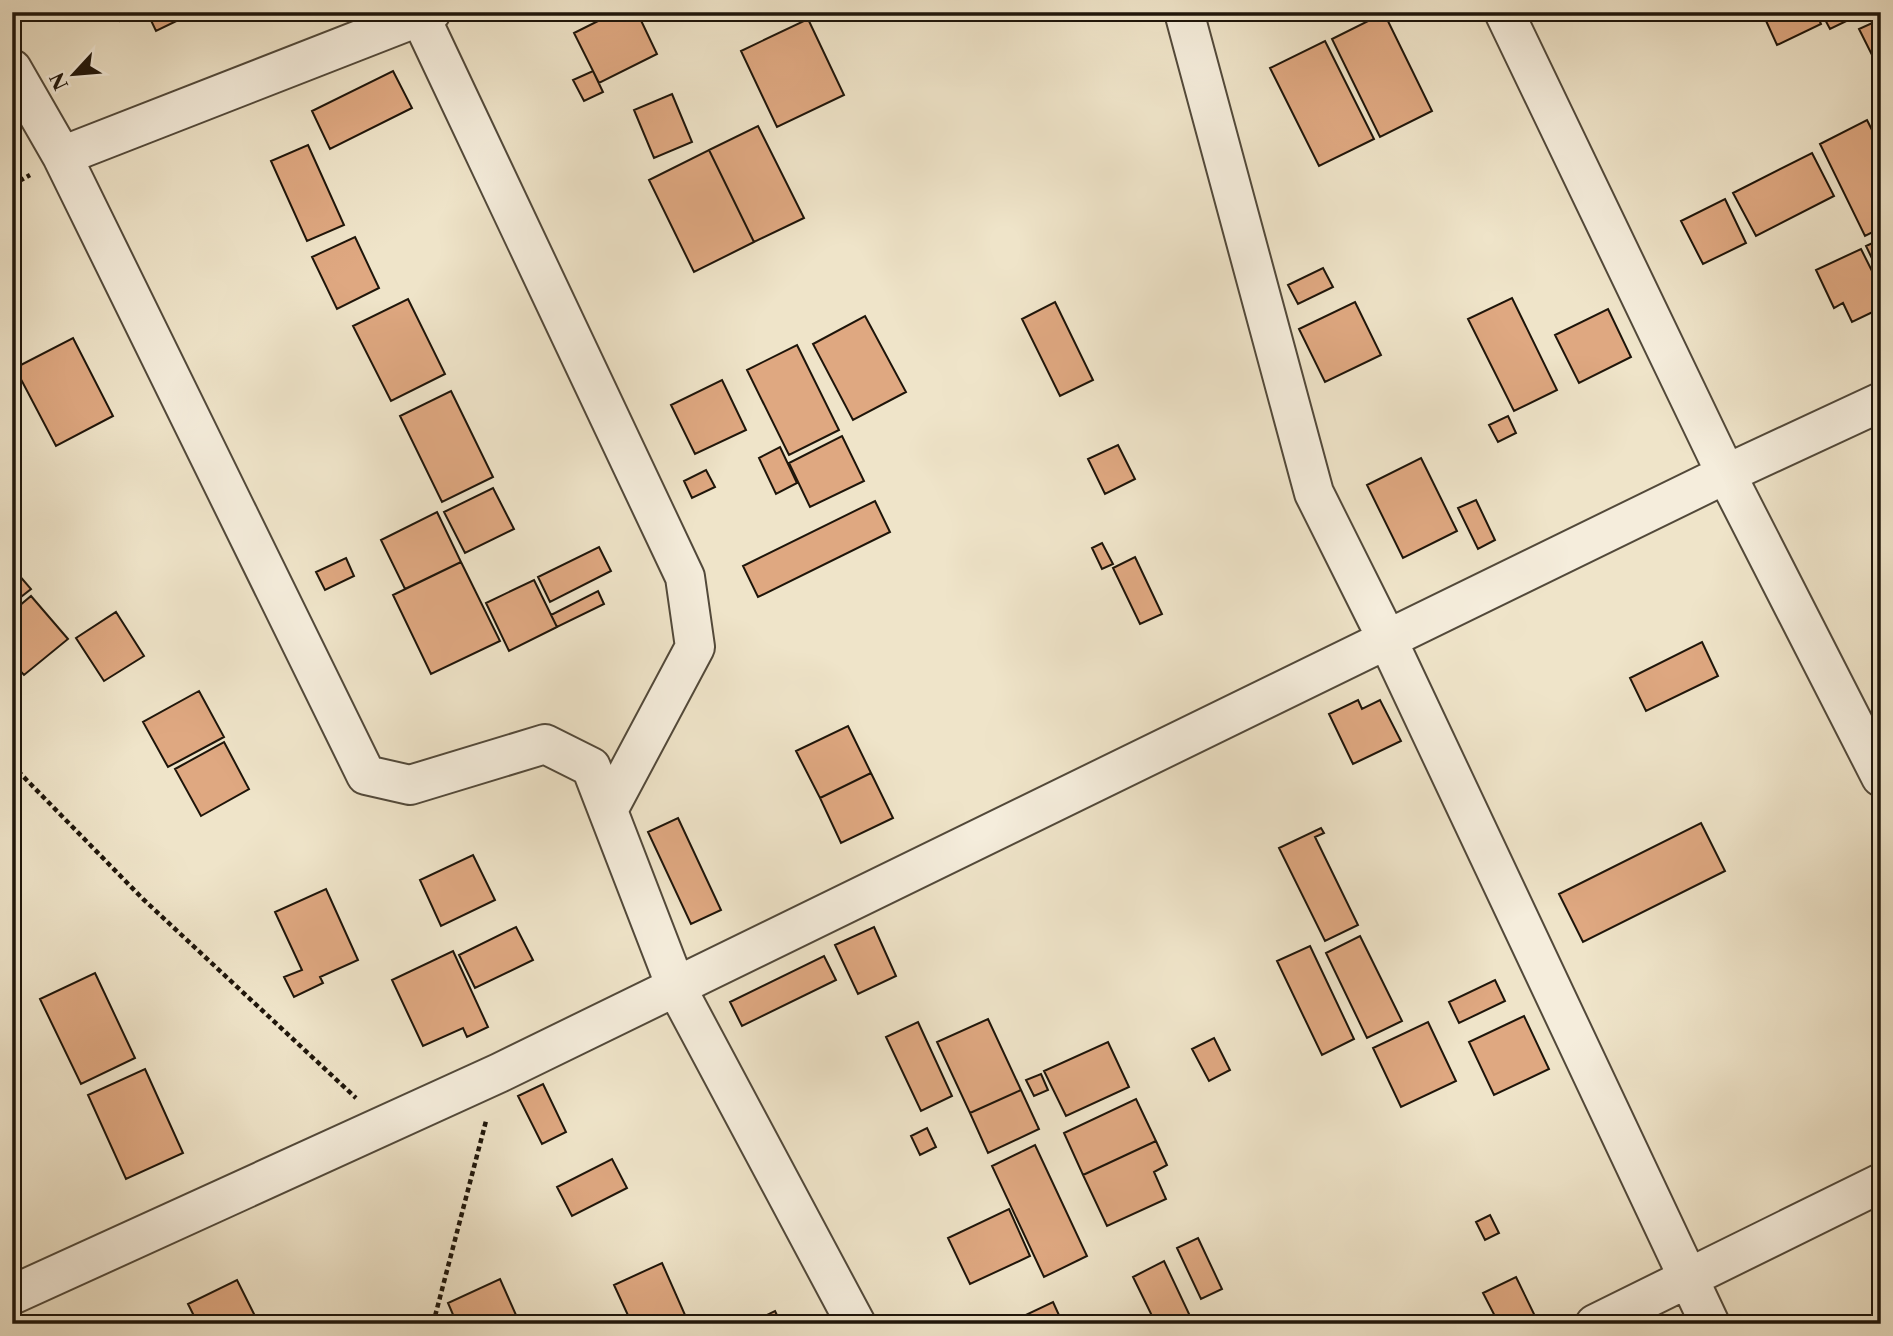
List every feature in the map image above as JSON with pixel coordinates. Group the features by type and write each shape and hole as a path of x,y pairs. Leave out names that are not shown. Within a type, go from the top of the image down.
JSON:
{"street":[{"path":"1184,12 1314,493 1387,639 1710,1324"},
{"path":"1504,12 1726,474 1881,777"},
{"path":"62,156 423,14 685,577 695,647 608,810"},
{"path":"12,69 62,156 366,775 410,785 545,744 591,767 676,987 856,1324"},
{"path":"12,1295 499,1073 1726,474 1881,402"},
{"path":"1595,1324 1881,1183"}],"path":[{"path":"12,765 143,899 385,1124"},
{"path":"433,1324 499,1073"}],"building":[{"path":"116,12 138,12 138,13 120,21"},
{"path":"147,12 195,12 156,31"},
{"path":"616,12 637,12 657,54 599,83 574,33"},
{"path":"1762,12 1816,12 1821,24 1777,45"},
{"path":"1821,12 1865,12 1830,29"},
{"path":"1384,13 1432,111 1380,137 1332,39"},
{"path":"808,19 844,95 777,127 741,51"},
{"path":"1881,19 1881,51 1872,55 1859,29"},
{"path":"1325,41 1374,139 1319,166 1270,68"},
{"path":"393,71 412,108 330,149 312,111"},
{"path":"593,71 603,92 584,101 573,80"},
{"path":"672,94 692,142 654,158 634,110"},
{"path":"1867,120 1881,148 1881,228 1865,236 1820,144"},
{"path":"758,126 804,218 754,242 709,150"},
{"path":"308,145 344,225 307,241 271,161"},
{"path":"709,150 754,242 694,272 649,180"},
{"path":"1812,153 1834,196 1756,236 1733,193"},
{"path":"1725,199 1746,243 1703,264 1681,221"},
{"path":"355,237 379,288 337,309 312,257"},
{"path":"1881,239 1881,277 1866,246"},
{"path":"1861,249 1881,289 1881,308 1852,322 1843,303 1834,308 1816,270"},
{"path":"1323,268 1333,287 1298,304 1288,285"},
{"path":"1512,298 1557,390 1514,411 1468,319"},
{"path":"408,299 445,374 391,401 353,326"},
{"path":"1055,302 1093,380 1060,396 1022,319"},
{"path":"1355,302 1381,355 1325,382 1299,329"},
{"path":"1608,309 1631,357 1579,383 1555,335"},
{"path":"865,316 906,392 853,420 813,344"},
{"path":"73,338 113,416 56,446 15,368"},
{"path":"797,345 839,430 789,455 747,370"},
{"path":"722,380 746,430 695,454 671,405"},
{"path":"451,391 493,477 442,502 400,416"},
{"path":"1508,416 1516,433 1498,442 1489,425"},
{"path":"842,436 864,481 810,507 789,463"},
{"path":"1118,445 1135,479 1105,494 1088,459"},
{"path":"780,447 797,483 776,494 759,458"},
{"path":"1421,458 1457,531 1403,558 1367,485"},
{"path":"706,470 715,487 692,498 684,481"},
{"path":"493,488 514,529 465,553 444,512"},
{"path":"1476,500 1495,540 1478,549 1458,508"},
{"path":"875,501 890,532 758,597 743,566"},
{"path":"437,512 461,562 405,589 381,540"},
{"path":"1102,543 1113,564 1102,569 1092,548"},
{"path":"599,547 611,571 550,602 538,577"},
{"path":"1135,557 1162,614 1140,624 1113,568"},
{"path":"346,558 354,576 325,590 316,572"},
{"path":"461,562 500,641 431,674 393,595"},
{"path":"12,567 31,589 12,604"},
{"path":"534,580 557,627 509,651 486,603"},
{"path":"598,591 604,604 557,627 551,615"},
{"path":"31,596 68,639 24,675 12,662 12,612"},
{"path":"116,612 144,656 104,681 76,638"},
{"path":"1702,642 1718,676 1646,711 1630,678"},
{"path":"199,691 224,737 168,767 143,722"},
{"path":"1358,700 1362,709 1380,700 1401,741 1353,764 1329,714"},
{"path":"848,726 871,773 820,798 796,751"},
{"path":"224,742 249,789 201,816 175,769"},
{"path":"871,773 893,818 841,843 820,798"},
{"path":"678,818 721,910 691,924 648,832"},
{"path":"1701,823 1725,871 1583,942 1559,894"},
{"path":"1321,828 1324,833 1315,837 1358,925 1325,941 1279,848"},
{"path":"473,855 495,900 441,926 420,880"},
{"path":"326,889 358,960 320,977 323,983 294,997 284,977 302,970 275,912"},
{"path":"516,927 533,960 475,988 459,955"},
{"path":"874,927 896,976 858,994 835,945"},
{"path":"1360,936 1402,1021 1367,1038 1326,953"},
{"path":"1310,946 1354,1039 1322,1055 1277,961"},
{"path":"453,951 488,1027 467,1037 463,1028 423,1046 392,980"},
{"path":"824,956 836,980 742,1026 730,1002"},
{"path":"95,973 135,1058 81,1084 40,999"},
{"path":"1495,980 1505,1001 1459,1023 1449,1002"},
{"path":"1524,1016 1549,1069 1494,1095 1469,1042"},
{"path":"988,1019 1021,1090 970,1113 937,1042"},
{"path":"918,1022 952,1096 921,1111 886,1037"},
{"path":"1428,1022 1456,1081 1401,1107 1373,1048"},
{"path":"1214,1038 1230,1070 1209,1081 1192,1049"},
{"path":"1108,1042 1129,1087 1066,1116 1044,1071"},
{"path":"145,1069 183,1153 126,1179 88,1095"},
{"path":"1041,1074 1048,1090 1034,1096 1026,1080"},
{"path":"543,1084 566,1132 542,1144 518,1096"},
{"path":"1021,1090 1039,1129 988,1153 970,1113"},
{"path":"1136,1099 1156,1141 1083,1175 1064,1133"},
{"path":"927,1128 936,1147 920,1155 911,1136"},
{"path":"1156,1141 1167,1165 1154,1172 1166,1199 1107,1226 1083,1175"},
{"path":"1035,1145 1087,1256 1044,1277 992,1166"},
{"path":"612,1159 627,1188 572,1216 557,1187"},
{"path":"1009,1209 1030,1256 970,1284 948,1238"},
{"path":"1490,1215 1499,1233 1485,1240 1476,1222"},
{"path":"1198,1238 1222,1289 1201,1299 1177,1248"},
{"path":"1164,1261 1190,1316 1173,1324 1156,1324 1133,1277"},
{"path":"662,1263 689,1324 632,1324 614,1285"},
{"path":"1516,1277 1534,1314 1515,1324 1499,1324 1483,1293"},
{"path":"500,1279 520,1324 457,1324 448,1303"},
{"path":"237,1280 259,1324 198,1324 188,1304"},
{"path":"1053,1302 1063,1324 1007,1324"},
{"path":"775,1311 781,1324 748,1324"}]}
